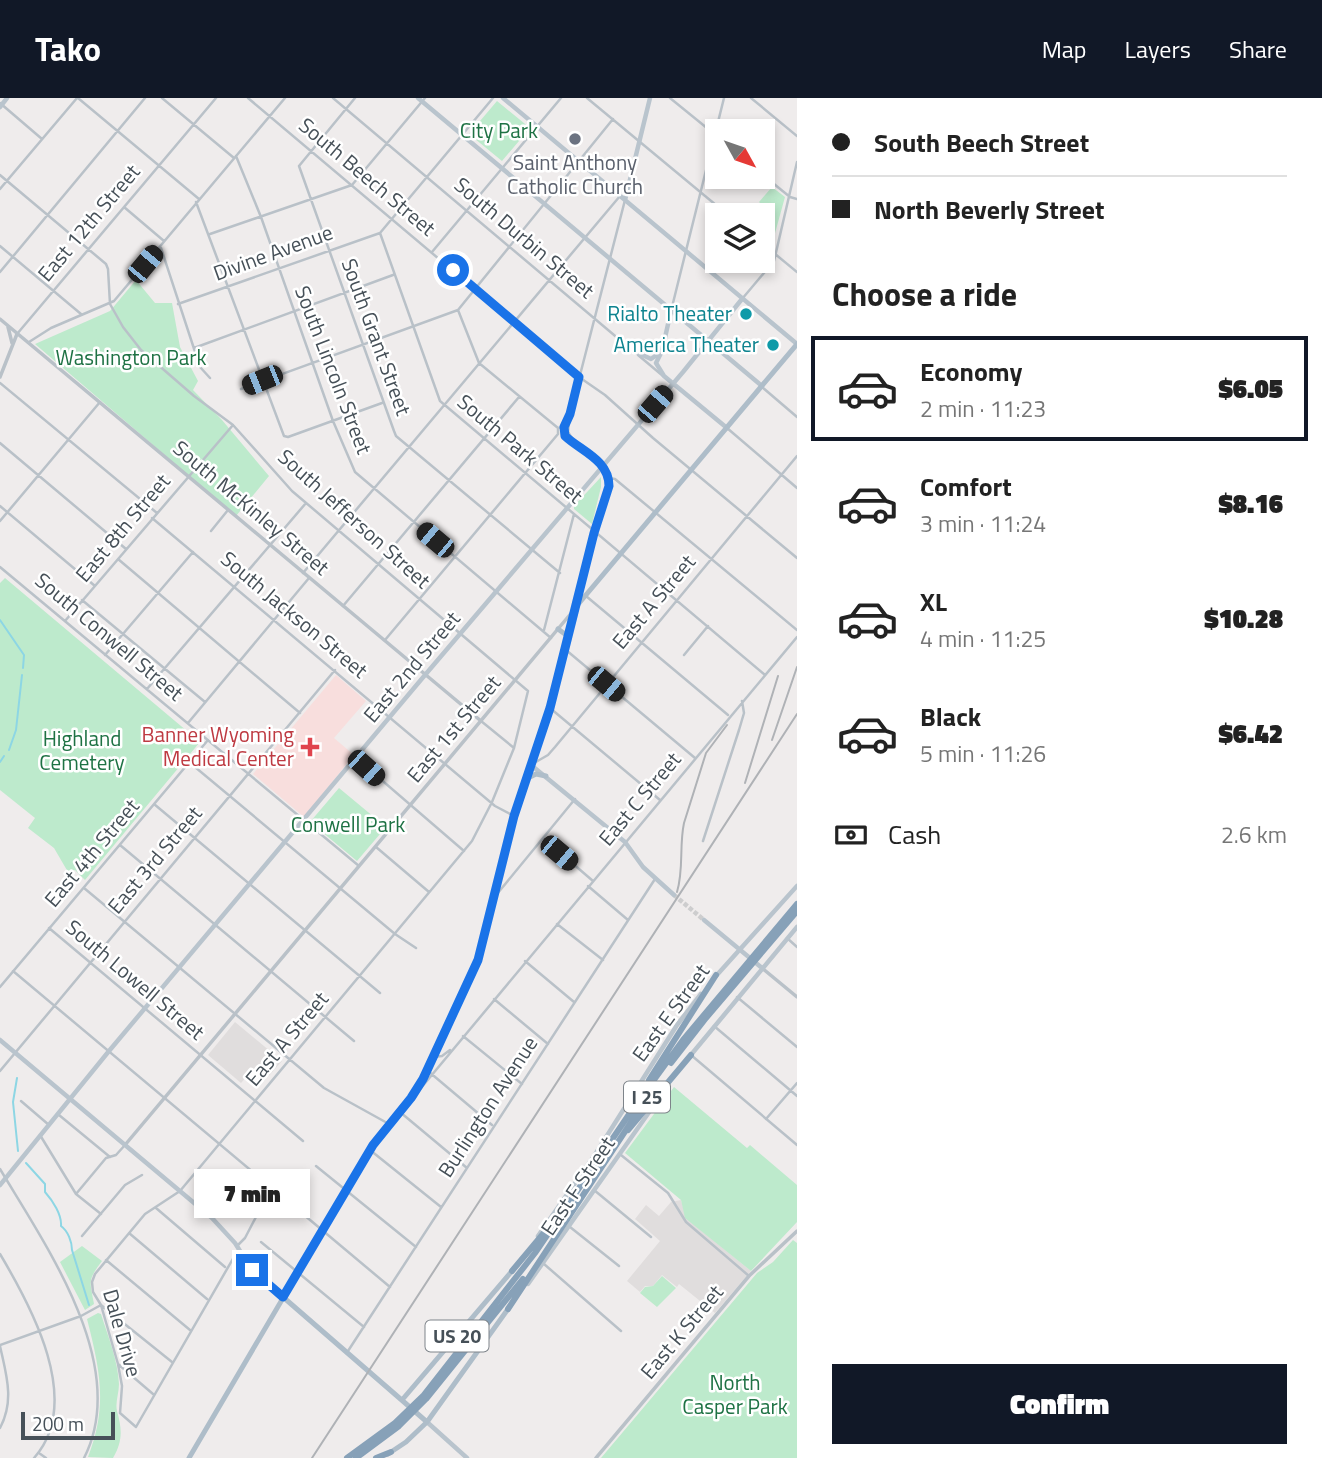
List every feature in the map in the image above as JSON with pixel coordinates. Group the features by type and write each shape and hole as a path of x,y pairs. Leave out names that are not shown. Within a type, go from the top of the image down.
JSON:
{"highway":[{"name":"I 25","path":"760,951 797,904"},
{"name":"I 25","path":"347,1458 400,1419 423,1396 528,1263 683,1040 797,911"},
{"name":"I 25","path":"356,1458 399,1426 426,1398 557,1233 675,1059 745,968"},
{"path":"632,1110 716,975"},
{"path":"605,1159 691,1055"},
{"name":"US 20","path":"512,1272 566,1208"},
{"name":"US 20","path":"508,1309 557,1233"},
{"path":"376,1458 391,1452"}],"main road":[{"path":"1,105 7,98"},
{"path":"503,98 797,344"},
{"path":"625,200 650,98"},
{"path":"422,99 762,386"},
{"name":"East 2nd Street","path":"0,1185 109,1051 742,299"},
{"path":"664,376 656,365 662,351 671,310"},
{"name":"East 1st Street","path":"575,608 797,344"},
{"path":"634,351 651,359 662,351"},
{"name":"South Durbin Street","path":"664,376 727,428"},
{"path":"189,1458 370,1150 430,1073 434,1056 478,960 514,816 550,708 575,608"},
{"path":"558,629 569,637"},
{"path":"531,765 625,842 643,867 674,895"},
{"path":"526,779 536,774 546,776"},
{"name":"East E Street","path":"402,1400 512,1272 596,1153 677,1025 716,975 797,886"},
{"path":"704,920 762,968"},
{"name":"East F Street","path":"383,1458 427,1423 508,1309 544,1264 619,1153 691,1055 797,926"},
{"path":"0,1040 218,1224 252,1270 467,1458"}],"street":[{"path":"0,189 78,98 198,201 285,437 383,402"},
{"path":"0,272 145,98"},
{"name":"South Lincoln Street","path":"162,98 235,157 261,217 333,421 355,472 551,638"},
{"name":"East 12th Street","path":"0,377 17,334 216,98"},
{"name":"South Beech Street","path":"248,98 797,558"},
{"path":"28,343 51,328 110,304 285,98"},
{"name":"South Durbin Street","path":"334,98 664,376"},
{"path":"311,151 355,98"},
{"path":"380,233 493,98"},
{"path":"432,253 561,98"},
{"path":"587,98 713,203"},
{"path":"670,98 705,127"},
{"path":"720,119 724,98"},
{"path":"751,98 797,136"},
{"path":"209,235 352,185 422,99"},
{"path":"1,105 43,139"},
{"path":"241,389 458,310 613,119"},
{"name":"South Grant Street","path":"311,151 299,166 396,436 559,573"},
{"path":"742,299 774,261 797,162"},
{"path":"671,310 705,174"},
{"path":"0,175 106,264 110,304"},
{"path":"775,185 790,197 797,199"},
{"path":"303,573 620,196"},
{"path":"575,443 568,432 570,414 625,200"},
{"path":"124,207 164,242"},
{"name":"Divine Avenue","path":"178,304 380,233"},
{"name":"South Park Street","path":"380,233 412,326 439,398 444,404 765,675"},
{"path":"0,246 81,314"},
{"path":"160,246 200,366 209,378"},
{"path":"776,255 797,272"},
{"path":"194,348 393,275"},
{"name":"South Jefferson Street","path":"110,304 141,350 194,396 233,425 306,503 528,691"},
{"path":"458,310 479,363 558,428 564,427"},
{"name":"South McKinley Street","path":"0,319 481,721"},
{"path":"7,325 11,334 11,349"},
{"path":"0,383 157,513"},
{"path":"762,386 797,416"},
{"path":"343,606 519,397"},
{"path":"0,521 100,402"},
{"path":"565,436 564,427 570,414"},
{"name":"East 8th Street","path":"65,621 233,425"},
{"path":"385,640 558,434 558,428"},
{"path":"727,428 797,488"},
{"path":"558,434 575,443 602,466 609,478 575,608"},
{"path":"0,443 126,549"},
{"name":"East A Street","path":"531,765 548,755 797,456"},
{"path":"609,478 615,479 657,512 797,630"},
{"path":"147,690 306,503"},
{"path":"0,506 95,586"},
{"path":"211,531 228,510"},
{"path":"544,631 574,514"},
{"name":"South Jackson Street","path":"152,518 492,802 514,816"},
{"path":"105,655 193,552"},
{"path":"118,559 300,713"},
{"name":"South Conwell Street","path":"0,567 359,866"},
{"path":"188,723 309,578"},
{"path":"586,596 730,716"},
{"path":"82,600 205,702"},
{"name":"East 1st Street","path":"76,1194 106,1158 116,1155 125,1145 575,608"},
{"path":"684,655 708,626"},
{"name":"East C Street","path":"430,1073 797,637"},
{"path":"566,650 695,758"},
{"name":"East 3rd Street","path":"0,1070 335,670"},
{"name":"East A Street","path":"92,1282 95,1274 145,1214 180,1191 472,841 492,802 514,748 528,691"},
{"path":"704,841 744,713 742,701"},
{"path":"550,708 660,800"},
{"path":"481,721 514,748"},
{"name":"East 4th Street","path":"0,987 208,740"},
{"path":"356,758 464,851"},
{"path":"189,762 395,934 416,948"},
{"path":"495,897 575,799"},
{"path":"154,804 380,993"},
{"path":"542,838 593,881"},
{"path":"120,845 354,1041"},
{"path":"376,847 430,892"},
{"name":"Burlington Avenue","path":"348,1352 655,879"},
{"path":"588,886 628,920"},
{"path":"84,888 324,1088 389,1124"},
{"path":"557,923 603,960"},
{"name":"South Lowell Street","path":"49,928 303,1142"},
{"path":"787,938 797,947"},
{"path":"526,961 575,1002"},
{"path":"762,968 797,997"},
{"path":"13,971 390,1287"},
{"path":"737,997 797,1046"},
{"path":"494,999 548,1044"},
{"path":"714,1026 797,1096"},
{"path":"463,1036 522,1084"},
{"name":"East C Street","path":"434,1056 442,1056 455,1046"},
{"path":"691,1055 797,1145"},
{"path":"430,1073 493,1126"},
{"path":"766,1119 797,1083"},
{"path":"21,1101 49,1125"},
{"path":"400,1112 467,1168"},
{"path":"58,1114 110,1157"},
{"path":"40,1135 76,1194 101,1214"},
{"path":"370,1150 442,1208"},
{"path":"619,1153 667,1193 686,1222 750,1276"},
{"path":"316,1166 416,1247"},
{"path":"0,1168 71,1293 80,1316 92,1359 97,1405 92,1436 83,1458"},
{"path":"82,1236 125,1185 142,1175"},
{"path":"118,1364 154,1394 271,1188"},
{"path":"594,1190 651,1237"},
{"path":"156,1208 226,1267"},
{"path":"570,1227 619,1266"},
{"name":"East K Street","path":"596,1458 750,1276 797,1231"},
{"path":"129,1233 208,1300"},
{"path":"261,1242 363,1327"},
{"path":"0,1254 40,1331 50,1368 54,1406 50,1427 39,1453 34,1458"},
{"path":"106,1261 190,1330"},
{"path":"544,1264 621,1331"},
{"name":"Dale Drive","path":"92,1282 93,1292 102,1305 118,1364 122,1386 120,1413 136,1427 154,1394"},
{"path":"0,1428 9,1406 9,1394 0,1345 80,1316 102,1305 172,1363"},
{"path":"39,1453 46,1458"}],"shaded area":[{"name":"Banner Wyoming Medical Center","path":"336,675 366,701 334,738 354,755 304,817 253,774"},
{"path":"235,1022 282,1061 267,1078 254,1068 241,1083 208,1055"},
{"path":"681,1200 686,1218 751,1271 715,1313 679,1284 677,1287 662,1275 653,1286 645,1286 640,1292 627,1281 660,1241 635,1219 646,1205 659,1216 671,1202"}],"green space":[{"name":"City Park","path":"497,101 530,128 502,161 469,134"},
{"path":"770,189 785,197 775,233 775,203 759,202"},
{"name":"Washington Park","path":"136,280 155,303 172,303 180,347 198,381 193,390 269,476 236,516 35,344 110,311"},
{"path":"601,477 592,524 574,509 574,506"},
{"name":"Highland Cemetery","path":"5,578 200,742 85,880 75,870 68,872 54,848 28,828 35,818 0,790 0,583"},
{"name":"Conwell Park","path":"339,788 386,827 357,861 310,822"},
{"path":"674,1087 747,1148 750,1145 797,1185 797,1222 751,1271 685,1218 681,1200 625,1153"},
{"name":"North Casper Park","path":"793,1240 797,1243 797,1458 601,1458 757,1273 773,1262"},
{"path":"82,1246 102,1261 91,1281 94,1304 85,1310 60,1262"},
{"path":"662,1276 676,1288 657,1307 640,1293 645,1287 653,1286"},
{"path":"101,1314 110,1340 118,1375 117,1408 121,1435 113,1458 88,1457 98,1421 100,1388 87,1319"}],"waterway":[{"path":"0,620 24,655 23,668"},
{"path":"9,750 16,730 22,675"},
{"path":"0,762 4,756"},
{"path":"17,1078 13,1102 18,1151"},
{"path":"26,1163 45,1184 45,1192 54,1204 61,1226 70,1240 89,1305"}],"tunnel":[{"path":"674,895 704,920"}],"railway":[{"path":"772,740 797,667"},
{"path":"745,783 778,676"},
{"path":"312,1458 797,714"},
{"path":"677,892 684,823 706,753 727,725"}],"place":[{"name":"Saint Anthony Catholic Church","path":"575,139"},
{"name":"Rialto Theater","path":"746,314"},
{"name":"America Theater","path":"773,345"},
{"name":"Banner Wyoming Medical Center","path":"310,747"}],"route":[{"path":"252,1270 283,1297 373,1145 411,1098 428,1071 478,960 514,816 550,708 594,533 609,486 609,478 602,466 565,436 564,427 579,377 453,270"}]}
